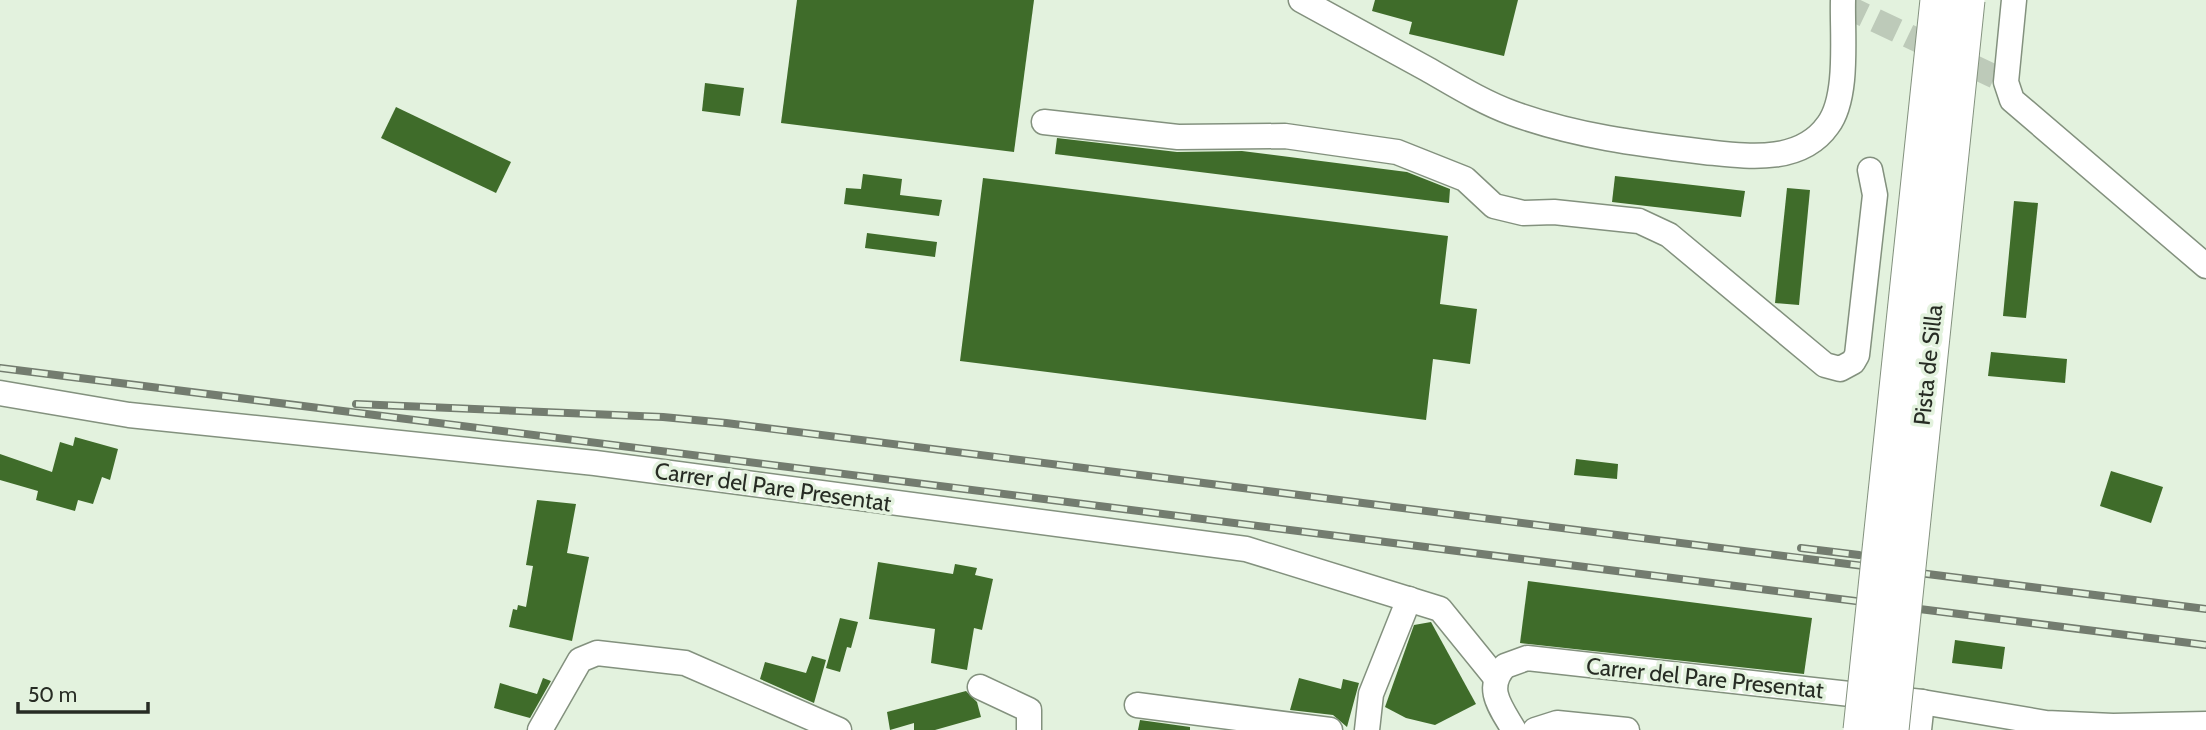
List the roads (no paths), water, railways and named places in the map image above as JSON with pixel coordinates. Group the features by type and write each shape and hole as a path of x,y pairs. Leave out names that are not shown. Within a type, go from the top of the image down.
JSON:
{"highway":[{"path":"1862,730 1939,0"},
{"name":"Pista de Silla","path":"1891,730 1966,0"}],"street":[{"path":"1301,0 1510,112 1618,141 1761,158 1789,151 1811,141 1828,126 1838,106 1843,0"},
{"path":"2014,0 2006,82 2012,100 2028,117 2206,266"},
{"path":"1044,122 1178,137 1285,136 1397,152 1465,179 1484,200 1494,206 1523,213 1554,212 1651,225 1669,235 1825,365 1840,369 1853,362 1857,355 1875,195 1870,170"},
{"name":"Carrer del Pare Presentat","path":"0,393 129,415 595,463 1246,549 1440,609 1496,678 1497,704 1514,730"},
{"path":"1367,730 1371,694 1409,599"},
{"path":"540,730 580,660 597,653 685,663 839,730"},
{"name":"Carrer del Pare Presentat","path":"1496,678 1505,666 1527,658 1922,702 2046,723 2113,726 2206,724"},
{"path":"980,687 1029,710 1029,730"},
{"path":"1919,730 1922,702"},
{"path":"1137,705 1197,721 1330,730"},
{"path":"1535,730 1556,723 1627,730"}],"tunnel":[{"path":"1843,5 2006,82"}],"railway":[{"path":"0,368 2206,645"},
{"path":"356,404 663,417 726,423 2206,609"},
{"path":"1801,548 1859,555"}]}
